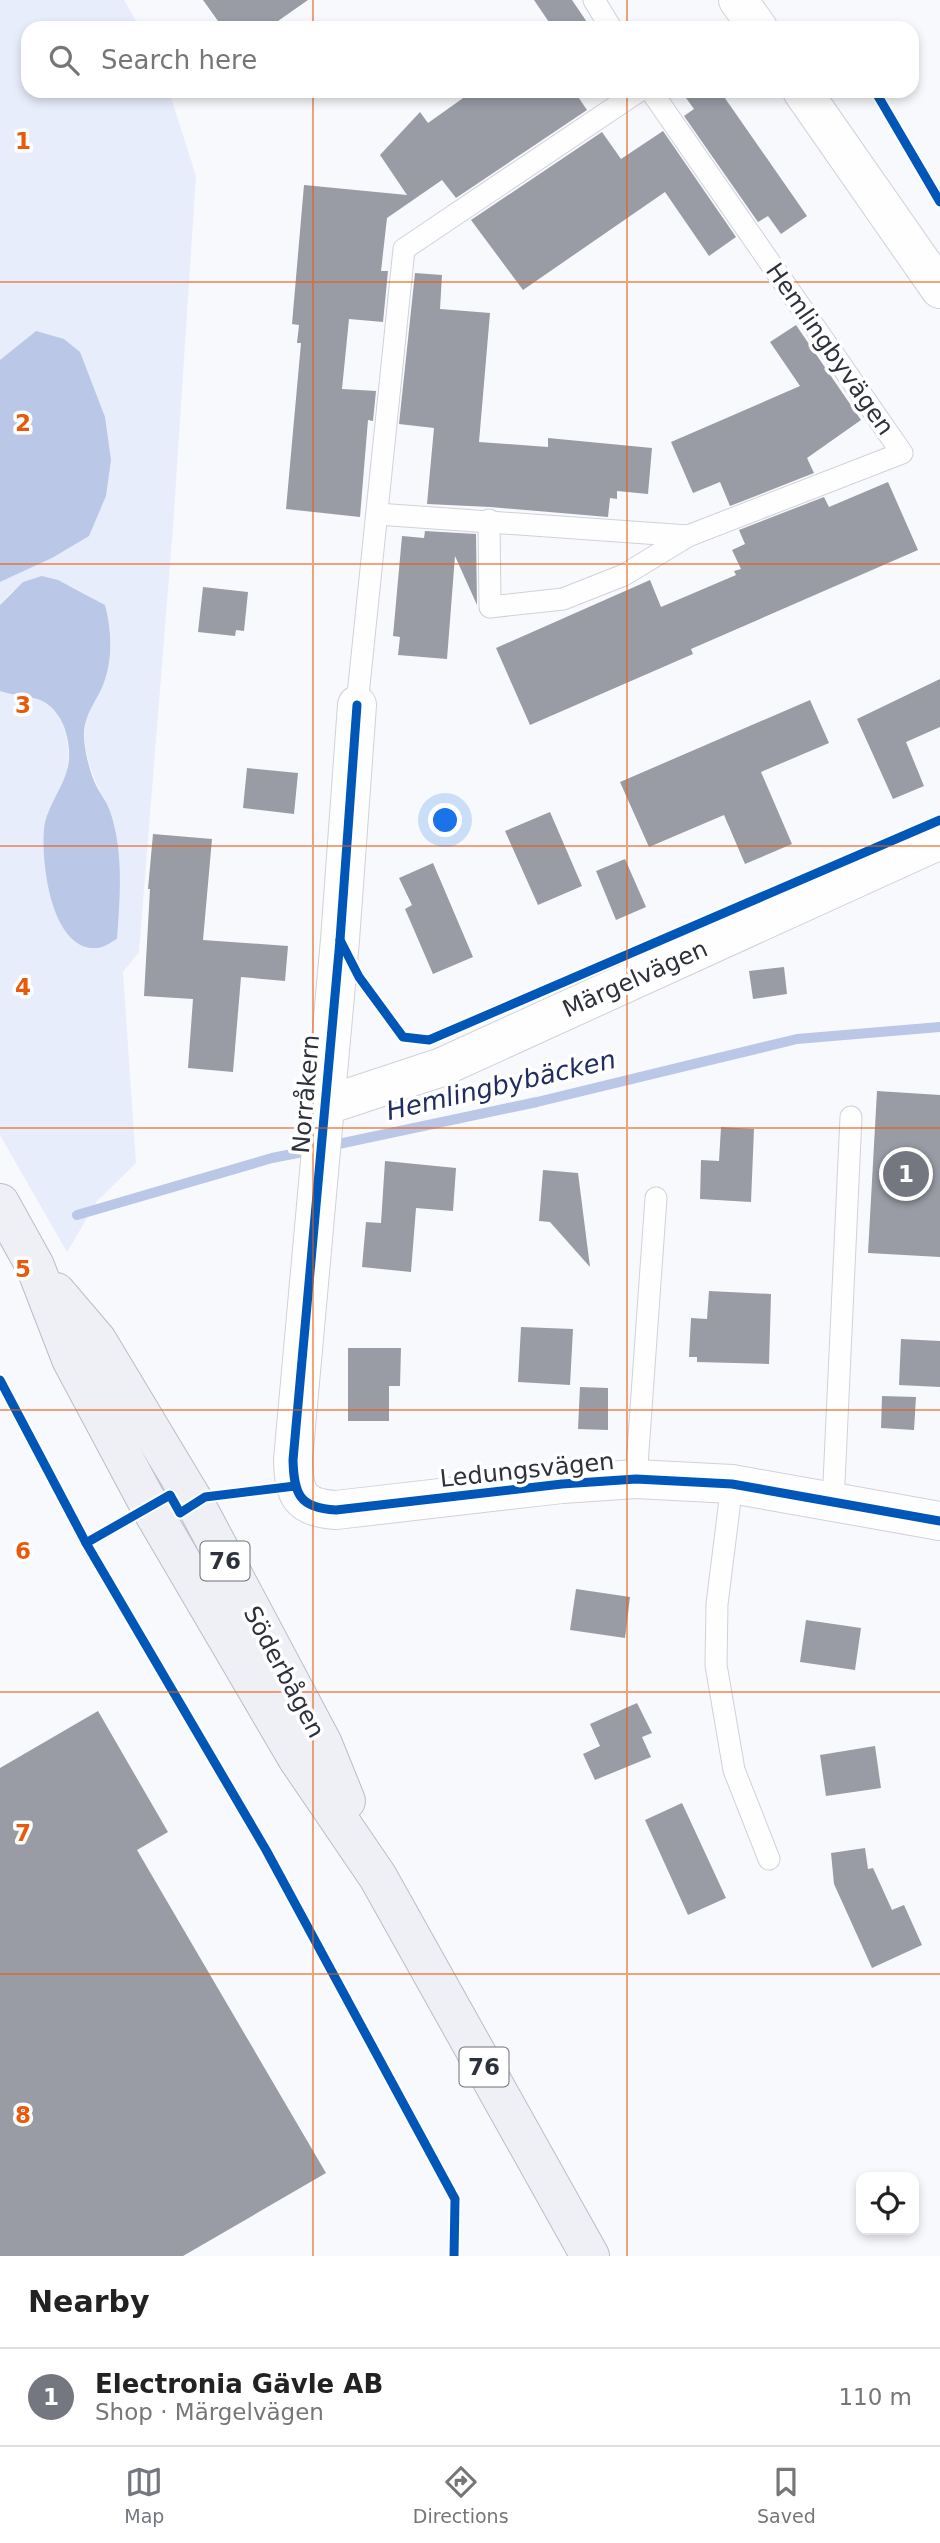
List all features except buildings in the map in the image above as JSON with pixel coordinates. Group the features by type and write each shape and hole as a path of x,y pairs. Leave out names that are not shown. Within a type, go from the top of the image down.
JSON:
{"main road":[{"name":"Söderbågen","path":"0,1203 35,1266 71,1359 150,1507 297,1758 378,1877 590,2256"}],"street":[{"path":"738,0 753,21"},
{"path":"807,98 940,289"},
{"name":"Norråkern","path":"295,1486 293,1460 340,940 357,705"},
{"name":"Märgelvägen","path":"321,1140 442,1067 940,840"},
{"name":"Ledungsvägen","path":"295,1486 302,1500 310,1505 336,1510 562,1484 636,1479 732,1484 940,1521"}],"lane":[{"path":"594,0 607,21"},
{"path":"357,705 404,249 629,98"},
{"name":"Hemlingbyvägen","path":"489,520 491,607 563,599 624,575 688,536 902,453 656,98"},
{"name":"Hemlingbyvägen","path":"377,513 688,536"},
{"path":"833,1504 851,1117"},
{"name":"Ledungsvägen","path":"636,1479 656,1198"},
{"path":"732,1484 717,1604 716,1665 734,1770 769,1859"}],"shaded area":[{"path":"0,0 124,0 136,21 21,21 21,98 171,98 196,176 173,527 139,952 123,972 136,1163 97,1201 67,1252 0,1135 0,691 28,695 51,707 59,716 67,739 66,777 110,809 90,766 84,732 89,712 109,666 109,625 105,605 63,583 38,579 26,582 0,605 0,582 52,558 89,535 106,496 36,331 0,360"}],"water":[{"path":"36,331 64,339 80,352 105,417 111,460 106,496 89,536 52,558 0,582 0,360"},
{"path":"42,576 58,580 105,605 109,625 109,666 88,715 84,735 92,775 109,808 119,858 117,939 99,948 81,945 69,935 59,920 47,882 44,829 68,764 68,744 64,728 57,714 45,703 31,697 0,691 0,605 23,582"}],"waterway":[{"name":"Hemlingbybäcken","path":"329,1146 537,1102 797,1039 940,1027"},
{"name":"Hemlingbybäcken","path":"77,1215 272,1158 313,1150"}],"cycle path":[{"path":"879,98 940,202"},
{"path":"357,705 340,940 293,1460 295,1482 301,1497 314,1506 336,1510 562,1484 636,1479 732,1484 940,1521"},
{"path":"340,940 359,977 403,1037 429,1040 940,820"},
{"path":"0,1380 86,1543 266,1850 455,2199 454,2256"},
{"path":"86,1543 170,1495 180,1513 205,1497 295,1486"}],"place":[{"name":"Electronia Gävle AB","path":"906,1174"}]}
